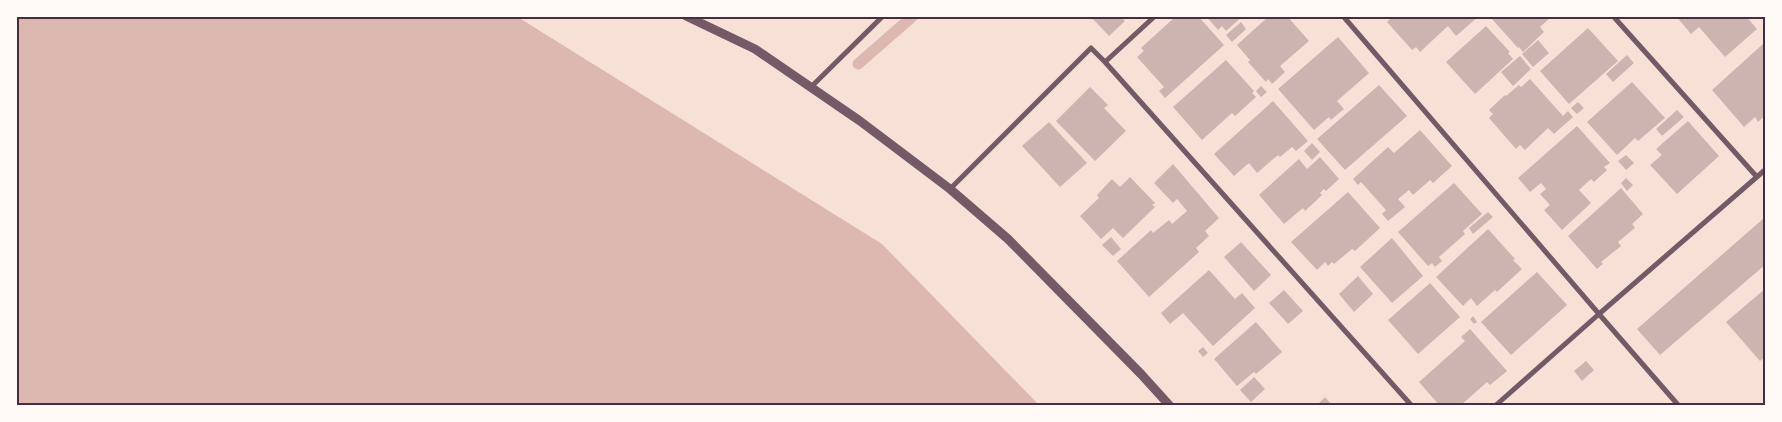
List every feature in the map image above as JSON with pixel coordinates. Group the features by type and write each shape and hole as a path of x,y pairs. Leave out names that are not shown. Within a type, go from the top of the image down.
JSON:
{"street":[{"path":"686,16 756,49 860,121 950,189 1008,239 1170,406"},
{"path":"811,87 883,16"},
{"path":"1105,62 1155,16"},
{"path":"1343,16 1679,406"},
{"path":"1613,16 1757,176"},
{"path":"950,189 1092,48 1412,406"},
{"path":"1494,406 1766,169"}],"shaded area":[{"path":"16,16 516,16 882,244 1040,406 16,406"}],"building":[{"path":"1092,16 1120,16 1125,21 1109,36"},
{"path":"1176,16 1198,16 1224,45 1165,98 1159,91 1164,87 1137,57 1144,51 1141,48"},
{"path":"1206,16 1243,16 1226,31 1222,26 1218,30"},
{"path":"1269,16 1287,16 1309,41 1280,66 1285,72 1272,84 1268,79 1266,82 1248,62 1250,60 1237,45"},
{"path":"1389,16 1479,16 1456,36 1448,26 1420,52 1416,47 1412,50 1387,22 1391,18"},
{"path":"1493,16 1552,16 1540,27 1544,32 1523,52 1491,18"},
{"path":"1676,16 1746,16 1757,29 1725,57 1699,27 1691,34"},
{"path":"1241,22 1246,29 1232,42 1226,35"},
{"path":"1486,26 1510,52 1508,53 1513,59 1475,94 1446,62"},
{"path":"1588,28 1618,61 1569,104 1540,71"},
{"path":"1338,37 1369,73 1337,101 1344,109 1331,120 1329,117 1314,130 1278,89"},
{"path":"1538,40 1549,53 1533,67 1522,54"},
{"path":"1764,43 1766,45 1766,115 1758,122 1755,117 1744,127 1712,90"},
{"path":"1627,55 1634,63 1613,82 1606,74"},
{"path":"1520,56 1531,69 1513,86 1501,72"},
{"path":"1226,60 1254,91 1252,93 1256,97 1235,116 1232,113 1202,140 1173,107"},
{"path":"1530,79 1563,116 1568,111 1573,117 1554,134 1548,128 1525,150 1520,145 1516,149 1489,118 1493,114 1489,110 1505,95 1519,85 1521,87"},
{"path":"1632,82 1665,118 1638,141 1635,138 1617,155 1587,122"},
{"path":"1379,85 1407,116 1345,170 1317,139"},
{"path":"1261,86 1267,92 1261,97 1256,91"},
{"path":"1090,87 1108,105 1104,108 1126,131 1095,161 1056,121"},
{"path":"1273,101 1308,141 1296,151 1292,147 1280,157 1278,155 1257,173 1249,163 1234,176 1214,154"},
{"path":"1578,102 1584,108 1577,114 1571,108"},
{"path":"1677,110 1684,117 1662,136 1656,129"},
{"path":"1688,121 1719,156 1677,194 1650,165 1662,155 1656,149"},
{"path":"1049,122 1087,163 1060,187 1022,146"},
{"path":"1577,126 1610,163 1604,167 1607,170 1594,182 1591,179 1579,190 1591,203 1562,230 1544,210 1550,205 1540,194 1546,189 1541,183 1530,192 1518,178"},
{"path":"1420,130 1452,166 1433,183 1430,180 1413,195 1409,190 1398,199 1405,207 1388,221 1382,214 1386,210 1361,182 1358,185 1353,179 1388,147 1394,153"},
{"path":"1312,143 1320,152 1312,160 1304,151"},
{"path":"1626,155 1634,163 1626,170 1618,161"},
{"path":"1320,157 1339,179 1326,191 1324,189 1320,193 1322,195 1305,211 1303,208 1284,224 1259,195 1299,159 1307,169"},
{"path":"1173,164 1219,218 1205,231 1209,236 1196,248 1199,252 1149,297 1117,261 1151,230 1153,233 1169,220 1172,224 1187,211 1177,199 1173,203 1154,183"},
{"path":"1130,177 1155,203 1152,205 1155,207 1123,238 1113,228 1101,239 1080,216 1099,198 1097,195 1112,179 1120,187"},
{"path":"1626,178 1633,185 1627,191 1621,183"},
{"path":"1454,183 1482,214 1463,231 1465,234 1439,257 1442,261 1435,267 1432,263 1428,266 1398,232"},
{"path":"1621,188 1643,214 1632,224 1635,228 1618,242 1621,246 1601,262 1603,264 1597,269 1568,236"},
{"path":"1348,192 1380,228 1355,251 1352,249 1334,264 1332,262 1328,266 1325,262 1317,270 1291,242"},
{"path":"1488,212 1493,217 1473,234 1469,228"},
{"path":"1764,218 1766,220 1766,264 1660,355 1637,329"},
{"path":"1488,229 1522,269 1497,292 1495,290 1477,306 1471,298 1463,306 1436,277"},
{"path":"1111,237 1121,249 1113,256 1102,245"},
{"path":"1392,238 1423,276 1392,303 1360,267"},
{"path":"1241,242 1271,275 1254,291 1224,257"},
{"path":"1209,270 1235,299 1242,293 1255,308 1213,346 1183,313 1170,324 1161,313"},
{"path":"1537,272 1567,305 1511,355 1481,322"},
{"path":"1358,276 1373,294 1354,312 1339,294"},
{"path":"1430,283 1460,317 1418,354 1388,320"},
{"path":"1766,288 1766,356 1760,361 1726,322"},
{"path":"1284,290 1303,311 1288,324 1269,303"},
{"path":"1473,316 1477,322 1474,324 1470,319"},
{"path":"1256,322 1282,352 1256,374 1254,372 1237,386 1214,359"},
{"path":"1470,329 1507,371 1490,385 1487,382 1460,406 1440,406 1419,382 1465,341 1461,337"},
{"path":"1203,347 1208,353 1203,357 1198,351"},
{"path":"1586,361 1594,370 1582,381 1574,371"},
{"path":"1254,377 1265,389 1251,402 1240,390"},
{"path":"1325,397 1333,406 1316,406"}],"waterway":[{"path":"858,64 913,16"}]}
